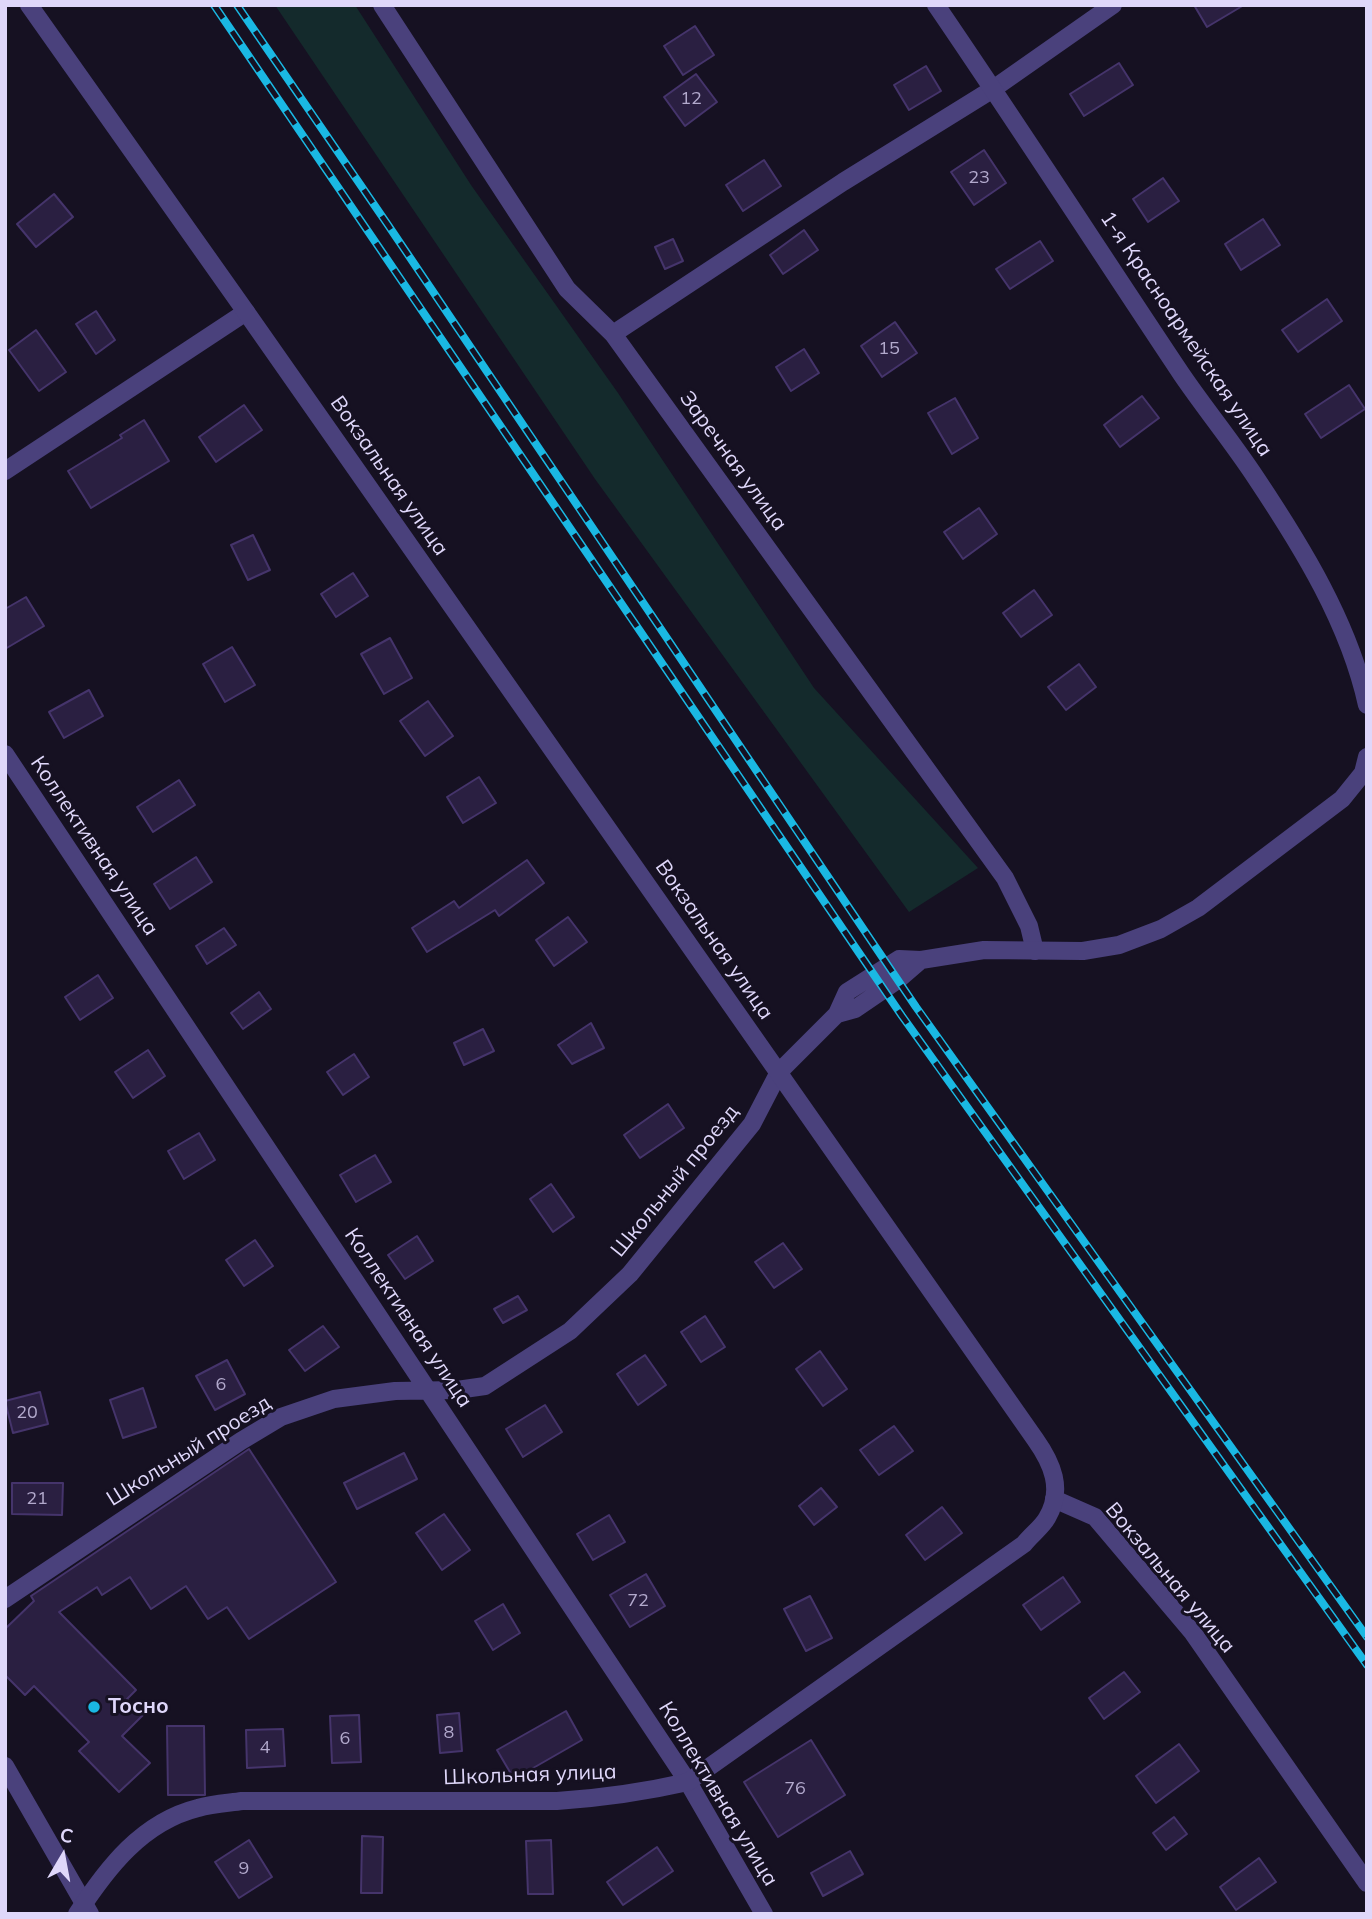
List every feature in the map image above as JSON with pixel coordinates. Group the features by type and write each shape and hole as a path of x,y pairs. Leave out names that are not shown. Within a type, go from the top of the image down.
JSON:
{"street":[{"name":"Вокзальная улица","path":"29,5 1048,1458 1055,1477 1054,1499 1095,1517 1193,1633 1367,1883"},
{"name":"Заречная улица","path":"382,5 567,289 614,334 1005,878 1029,926 1035,951"},
{"name":"1-я Красноармейская улица","path":"936,5 1185,379 1256,478 1322,585 1362,681 1367,705"},
{"path":"614,334 843,181 993,89 1113,5"},
{"path":"5,471 246,312"},
{"name":"Коллективная улица","path":"5,754 688,1782 764,1914"},
{"path":"1035,951 1083,951 1109,947 1161,929 1198,908 1342,799 1365,765"},
{"name":"Школьный проезд","path":"5,1599 281,1417 334,1399 395,1391 457,1390 485,1386 570,1331 630,1274 752,1124 779,1072 837,1014 855,1009 899,979 921,960 984,950 1035,951"},
{"name":"Школьная улица","path":"83,1910 110,1867 139,1837 167,1819 198,1808 242,1801 557,1801 609,1797 688,1782 1024,1544 1047,1518 1054,1499"},
{"path":"5,1766 83,1910"}],"green space":[{"path":"275,5 355,5 471,185 618,393 814,688 978,868 909,912 595,479"}],"building":[{"path":"1194,5 1244,5 1207,27"},
{"path":"695,26 714,55 683,75 664,46"},
{"path":"1119,63 1133,85 1084,116 1070,94"},
{"path":"926,66 941,91 909,110 894,85"},
{"path":"696,74 717,102 685,126 664,97"},
{"path":"984,150 1006,183 974,205 951,172"},
{"path":"764,160 781,186 743,211 726,185"},
{"path":"1163,178 1179,201 1148,222 1133,199"},
{"path":"54,194 73,217 36,247 17,224"},
{"path":"1263,219 1280,245 1241,270 1225,244"},
{"path":"804,230 818,250 783,274 770,255"},
{"path":"673,239 683,261 665,269 655,247"},
{"path":"1040,241 1053,261 1010,289 996,269"},
{"path":"1327,299 1342,321 1298,352 1282,330"},
{"path":"96,311 115,340 96,354 76,324"},
{"path":"895,322 917,353 882,377 861,346"},
{"path":"36,330 66,372 39,391 9,350"},
{"path":"804,349 819,373 791,391 776,367"},
{"path":"1349,385 1365,409 1321,438 1305,414"},
{"path":"1142,396 1159,418 1120,447 1104,425"},
{"path":"955,398 978,438 952,454 928,413"},
{"path":"244,405 262,430 216,462 199,437"},
{"path":"144,420 169,461 91,508 68,471 122,438 120,435"},
{"path":"979,508 997,534 963,559 944,532"},
{"path":"253,535 270,570 248,580 231,545"},
{"path":"353,573 368,596 336,617 321,594"},
{"path":"1034,590 1052,615 1021,637 1003,613"},
{"path":"26,597 44,626 5,649 5,609"},
{"path":"390,638 412,678 384,694 361,654"},
{"path":"232,647 255,685 225,702 203,664"},
{"path":"1079,664 1096,687 1066,710 1048,687"},
{"path":"89,690 103,716 64,738 49,712"},
{"path":"428,701 453,736 425,756 400,721"},
{"path":"479,777 496,803 463,823 447,797"},
{"path":"179,780 195,805 153,832 137,807"},
{"path":"196,857 212,882 170,909 154,884"},
{"path":"527,860 544,883 499,916 495,910 427,952 412,928 454,901 459,908"},
{"path":"568,917 587,942 554,966 536,940"},
{"path":"224,928 236,945 207,964 196,946"},
{"path":"98,975 113,998 80,1020 65,997"},
{"path":"259,992 271,1009 243,1029 231,1013"},
{"path":"591,1023 604,1048 572,1064 558,1045"},
{"path":"483,1029 494,1051 464,1065 454,1043"},
{"path":"148,1050 165,1076 133,1098 115,1072"},
{"path":"354,1054 369,1077 343,1095 327,1072"},
{"path":"668,1104 684,1128 640,1158 624,1135"},
{"path":"199,1133 215,1160 184,1179 168,1151"},
{"path":"375,1155 391,1182 356,1202 340,1175"},
{"path":"551,1184 574,1217 553,1232 530,1199"},
{"path":"417,1236 433,1261 405,1279 388,1255"},
{"path":"255,1240 273,1266 244,1286 226,1260"},
{"path":"783,1243 802,1269 774,1288 755,1262"},
{"path":"518,1296 527,1310 503,1323 494,1309"},
{"path":"705,1316 725,1347 701,1362 681,1332"},
{"path":"323,1326 339,1347 305,1371 289,1350"},
{"path":"820,1351 847,1389 823,1406 796,1369"},
{"path":"645,1355 666,1385 638,1405 617,1374"},
{"path":"227,1360 245,1394 215,1410 196,1376"},
{"path":"143,1388 156,1427 123,1438 110,1400"},
{"path":"40,1392 48,1424 13,1433 5,1401"},
{"path":"545,1405 562,1432 523,1457 506,1429"},
{"path":"894,1426 913,1451 879,1475 860,1450"},
{"path":"249,1449 336,1582 249,1639 227,1607 208,1619 186,1586 151,1609 130,1577 102,1595 97,1587 59,1612 136,1690 127,1699 143,1715 122,1736 150,1763 119,1792 79,1751 89,1742 34,1686 25,1695 5,1675 5,1629 34,1601 31,1596"},
{"path":"404,1453 417,1479 357,1509 344,1483"},
{"path":"12,1483 63,1483 62,1515 12,1514"},
{"path":"821,1488 837,1507 814,1525 799,1506"},
{"path":"942,1507 962,1533 925,1560 906,1535"},
{"path":"444,1514 470,1550 442,1570 416,1533"},
{"path":"609,1515 625,1542 593,1560 577,1534"},
{"path":"646,1574 665,1606 630,1627 610,1595"},
{"path":"1063,1577 1080,1602 1041,1630 1023,1605"},
{"path":"810,1596 832,1638 806,1651 784,1609"},
{"path":"503,1604 520,1633 493,1650 475,1621"},
{"path":"1124,1672 1140,1692 1104,1719 1089,1698"},
{"path":"566,1711 582,1740 514,1779 497,1750"},
{"path":"459,1713 462,1751 440,1753 437,1715"},
{"path":"359,1715 361,1762 332,1763 330,1716"},
{"path":"167,1726 204,1726 205,1795 168,1795"},
{"path":"283,1729 285,1766 247,1768 246,1730"},
{"path":"811,1740 845,1795 778,1837 744,1782"},
{"path":"1179,1744 1199,1771 1156,1803 1136,1776"},
{"path":"1174,1817 1187,1834 1166,1850 1153,1833"},
{"path":"362,1836 383,1837 382,1893 361,1893"},
{"path":"249,1840 272,1877 239,1898 215,1862"},
{"path":"551,1840 553,1894 528,1894 526,1841"},
{"path":"657,1847 673,1871 623,1905 607,1882"},
{"path":"850,1851 863,1874 823,1896 811,1873"},
{"path":"1259,1858 1276,1882 1236,1910 1220,1887"}],"railway":[{"path":"214,5 902,1016 1367,1665"},
{"path":"237,5 916,1007 1367,1637"}],"place":[{"name":"Тосно","path":"94,1707"}]}
